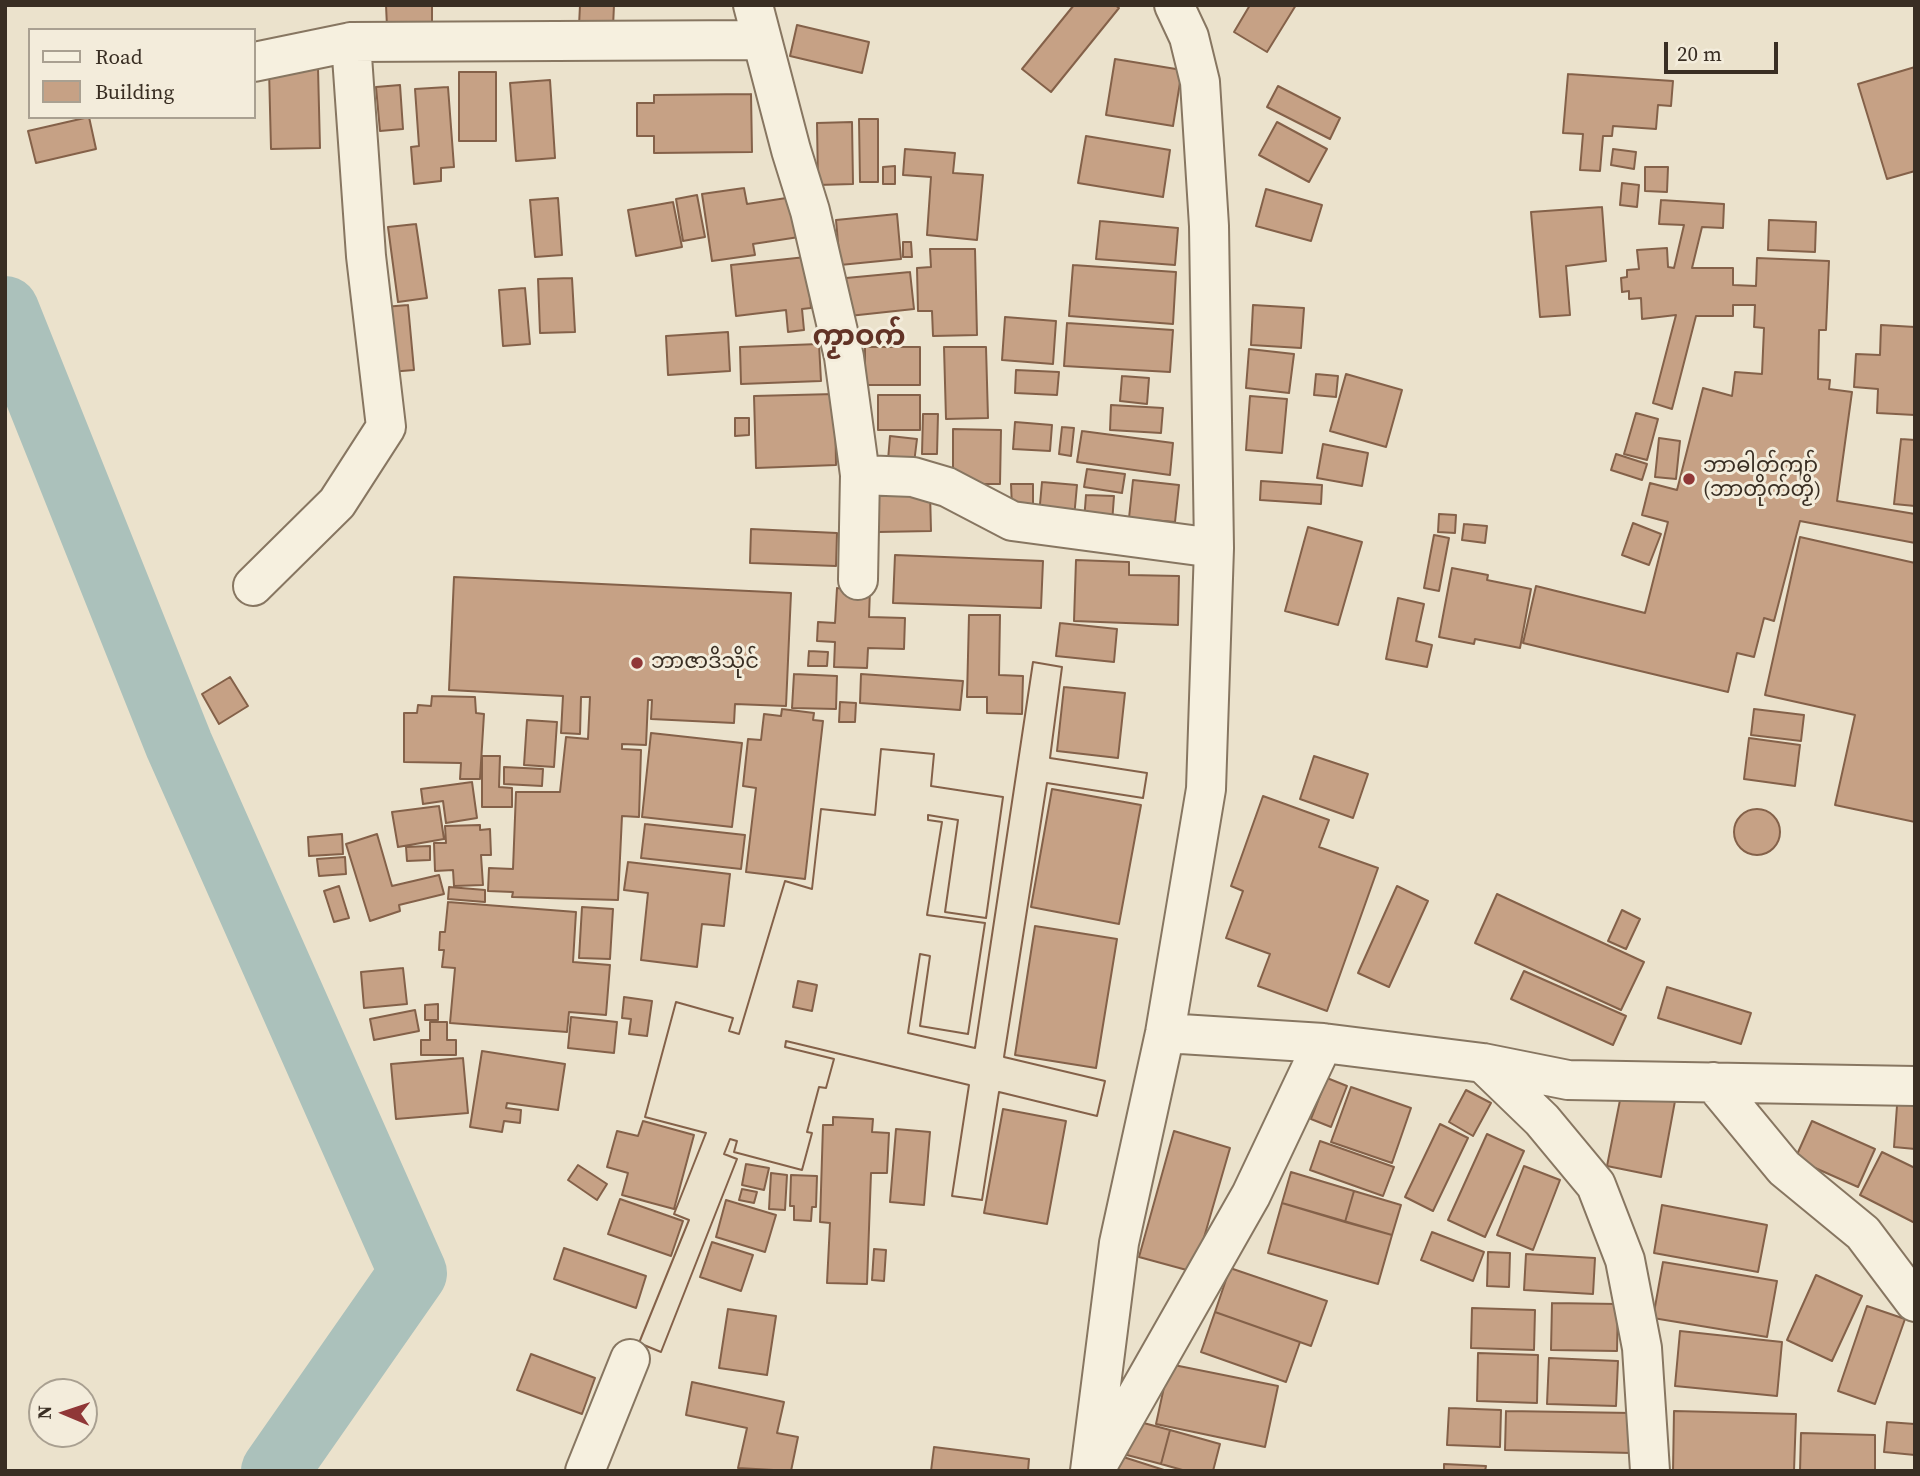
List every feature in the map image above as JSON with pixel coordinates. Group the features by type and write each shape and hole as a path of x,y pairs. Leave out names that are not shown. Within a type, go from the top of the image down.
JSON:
{"street":[{"path":"1092,1471 1119,1242 1165,1033 1206,789 1214,548 1209,226 1200,82 1189,37 1174,5"},
{"path":"256,62 351,42 757,23 816,233 844,357 860,475 858,580"},
{"path":"253,586 337,503 387,427 366,256 351,42"},
{"path":"860,475 925,480 947,487 1012,521 1214,548"},
{"path":"1165,1033 1323,1043 1483,1063 1568,1080 1915,1086"},
{"path":"1092,1471 1251,1195 1323,1043"},
{"path":"1483,1063 1542,1120 1596,1185 1625,1260 1642,1348 1650,1471"},
{"path":"1713,1082 1784,1168 1863,1233 1915,1302"},
{"path":"585,1471 630,1359"}],"building":[{"path":"386,5 432,5 432,27 387,27"},
{"path":"580,5 614,5 613,27 579,26"},
{"path":"1074,5 1115,5 1119,8 1051,92 1022,69"},
{"path":"1250,5 1296,5 1267,52 1234,32"},
{"path":"797,25 869,42 862,73 790,56"},
{"path":"1115,59 1182,70 1173,126 1106,115"},
{"path":"1915,67 1915,171 1887,179 1858,84"},
{"path":"318,68 320,148 271,149 269,69"},
{"path":"459,72 496,72 496,141 459,141"},
{"path":"1568,74 1673,81 1671,106 1658,105 1656,129 1613,126 1612,136 1603,136 1600,171 1580,170 1583,134 1563,133"},
{"path":"550,80 555,158 516,161 510,83"},
{"path":"400,85 403,129 380,131 376,87"},
{"path":"1278,86 1340,118 1330,139 1267,107"},
{"path":"448,87 454,167 441,168 441,181 414,184 411,147 419,146 415,89"},
{"path":"751,94 752,152 654,153 654,136 637,136 637,103 654,103 654,95"},
{"path":"89,119 96,149 36,163 28,131"},
{"path":"859,119 878,119 878,182 860,182"},
{"path":"852,122 853,184 818,185 817,123"},
{"path":"1277,122 1327,149 1309,182 1259,155"},
{"path":"1086,136 1170,150 1163,197 1078,183"},
{"path":"905,149 955,153 953,173 983,175 977,240 927,235 931,177 903,175"},
{"path":"1613,149 1636,152 1634,169 1611,165"},
{"path":"895,166 895,184 883,184 883,167"},
{"path":"1645,167 1668,167 1667,192 1645,191"},
{"path":"1622,183 1639,185 1637,207 1620,205"},
{"path":"744,188 747,204 793,197 799,237 753,244 755,255 712,261 702,194"},
{"path":"1266,189 1322,205 1311,241 1256,226"},
{"path":"697,195 705,237 683,241 676,199"},
{"path":"558,198 562,255 535,257 530,200"},
{"path":"1661,200 1724,204 1723,228 1702,227 1692,268 1733,268 1733,285 1756,286 1757,258 1829,261 1826,330 1819,330 1818,379 1830,380 1829,389 1852,392 1837,501 1915,514 1915,543 1800,521 1774,621 1764,618 1754,657 1737,653 1728,692 1523,643 1536,586 1645,613 1668,522 1642,515 1650,483 1677,490 1703,388 1732,396 1735,372 1762,374 1764,328 1754,327 1755,305 1733,305 1733,316 1696,316 1672,409 1653,403 1676,315 1642,319 1641,298 1629,299 1629,291 1622,292 1621,278 1627,277 1627,270 1639,269 1637,250 1667,248 1668,267 1674,268 1684,225 1659,224"},
{"path":"673,202 682,247 636,256 628,210"},
{"path":"1602,207 1606,261 1566,266 1570,315 1540,317 1531,212"},
{"path":"897,214 901,259 840,265 836,220"},
{"path":"1769,220 1816,222 1815,252 1768,250"},
{"path":"1100,221 1178,228 1175,265 1096,259"},
{"path":"416,224 427,298 398,302 388,227"},
{"path":"903,242 911,242 912,257 903,257"},
{"path":"930,249 975,249 977,335 933,336 932,311 918,311 917,268 931,267"},
{"path":"806,257 811,308 802,309 804,330 788,332 786,310 736,316 731,265"},
{"path":"1073,265 1176,272 1173,324 1069,316"},
{"path":"910,272 914,309 849,316 846,278"},
{"path":"572,278 575,332 540,333 538,279"},
{"path":"525,288 530,344 503,346 499,290"},
{"path":"408,305 414,370 365,374 360,309"},
{"path":"1253,305 1304,308 1301,348 1251,345"},
{"path":"1005,317 1056,321 1053,364 1002,360"},
{"path":"1067,323 1173,330 1170,372 1064,366"},
{"path":"1881,325 1915,327 1915,415 1877,413 1878,389 1854,387 1856,354 1880,355"},
{"path":"728,332 730,371 668,375 666,336"},
{"path":"819,344 821,381 741,384 740,347"},
{"path":"865,347 920,347 920,385 865,385"},
{"path":"944,347 986,347 988,418 946,419"},
{"path":"1249,349 1294,354 1289,393 1246,388"},
{"path":"1016,370 1059,372 1057,395 1015,393"},
{"path":"1316,374 1338,376 1336,397 1314,395"},
{"path":"1346,374 1402,390 1386,447 1330,431"},
{"path":"1122,376 1149,378 1147,404 1120,401"},
{"path":"835,394 836,465 756,468 754,396"},
{"path":"878,395 920,395 920,430 878,430"},
{"path":"1250,396 1287,399 1282,453 1246,450"},
{"path":"1111,405 1163,408 1161,433 1110,430"},
{"path":"1636,413 1658,419 1647,460 1624,454"},
{"path":"923,414 938,414 937,454 922,454"},
{"path":"735,418 749,418 749,435 735,436"},
{"path":"1015,422 1052,425 1050,451 1013,449"},
{"path":"1062,427 1074,428 1071,456 1059,454"},
{"path":"953,429 1001,430 1000,484 953,484"},
{"path":"1082,431 1173,443 1170,475 1077,462"},
{"path":"890,436 917,439 914,463 888,460"},
{"path":"1659,438 1680,441 1676,479 1655,477"},
{"path":"1901,439 1915,440 1915,506 1894,504"},
{"path":"1323,444 1368,453 1362,486 1317,478"},
{"path":"1616,454 1647,464 1642,480 1611,470"},
{"path":"1087,469 1125,474 1122,493 1084,487"},
{"path":"1133,480 1179,485 1175,522 1129,518"},
{"path":"1261,481 1322,485 1321,504 1260,500"},
{"path":"1042,482 1077,485 1074,518 1039,515"},
{"path":"1011,484 1033,484 1033,508 1012,508"},
{"path":"877,492 930,492 931,531 878,532"},
{"path":"1086,495 1114,496 1112,523 1084,521"},
{"path":"1439,514 1456,515 1455,533 1438,532"},
{"path":"1633,523 1661,534 1649,565 1622,555"},
{"path":"1464,524 1487,526 1485,543 1462,540"},
{"path":"1308,527 1362,542 1338,625 1285,611"},
{"path":"751,529 837,533 836,566 750,563"},
{"path":"1434,535 1449,538 1439,591 1424,588"},
{"path":"1800,537 1915,563 1915,822 1835,805 1855,715 1765,695"},
{"path":"895,555 1043,561 1041,608 893,603"},
{"path":"1076,560 1129,562 1129,575 1179,576 1178,625 1074,621"},
{"path":"1452,568 1488,575 1487,580 1531,589 1520,648 1475,639 1474,644 1439,637"},
{"path":"454,577 791,593 786,706 735,704 734,723 651,719 652,700 648,700 646,745 622,744 622,749 641,750 639,817 622,816 618,900 512,897 513,892 488,891 489,868 513,869 516,792 560,792 566,737 588,739 590,697 581,697 580,734 561,733 563,696 449,690"},
{"path":"837,588 870,589 869,617 905,618 904,649 868,648 867,668 834,667 835,642 817,641 818,622 835,623"},
{"path":"1398,598 1424,604 1416,641 1432,645 1427,667 1386,659"},
{"path":"969,615 1000,615 999,675 1023,676 1022,714 987,713 987,697 967,697"},
{"path":"1060,623 1117,629 1114,662 1056,656"},
{"path":"809,651 828,652 827,666 808,666"},
{"path":"1033,662 1062,667 1050,758 1147,773 1143,798 1047,783 1004,1057 1105,1081 1097,1116 999,1092 982,1200 952,1196 969,1085 786,1041 785,1047 834,1059 826,1088 819,1087 807,1132 812,1133 802,1170 734,1152 737,1141 730,1139 724,1154 737,1159 661,1352 639,1343 689,1220 674,1214 706,1133 645,1117 676,1002 733,1018 729,1031 739,1034 785,881 812,889 821,809 875,815 881,749 934,754 931,786 1003,797 986,918 945,912 958,820 928,815 928,820 942,822 927,915 985,923 968,1034 920,1026 930,956 920,954 908,1033 975,1048","holes":["798,981 817,985 812,1011 793,1007"]},
{"path":"1033,662 1062,667 1050,758 1147,773 1143,798 1047,783 1004,1057 1105,1081 1097,1116 999,1092 982,1200 952,1196 969,1085 786,1041 785,1047 834,1059 826,1088 819,1087 807,1132 812,1133 802,1170 734,1152 737,1141 730,1139 724,1154 737,1159 661,1352 639,1343 689,1220 674,1214 706,1133 645,1117 676,1002 733,1018 729,1031 739,1034 785,881 812,889 821,809 875,815 881,749 934,754 931,786 1003,797 986,918 945,912 958,820 928,815 928,820 942,822 927,915 985,923 968,1034 920,1026 930,956 920,954 908,1033 975,1048"},
{"path":"794,674 837,676 836,709 792,708"},
{"path":"861,674 963,681 960,710 860,703"},
{"path":"230,677 248,706 219,724 202,694"},
{"path":"1064,687 1125,693 1118,758 1057,751"},
{"path":"432,696 475,697 476,713 484,714 480,779 460,779 461,763 404,762 404,713 417,713 418,705 431,706"},
{"path":"840,702 856,703 855,722 839,722"},
{"path":"782,709 814,713 813,720 823,721 805,879 746,872 756,788 743,786 748,739 761,740 764,714 781,716"},
{"path":"1754,709 1804,715 1801,741 1751,735"},
{"path":"527,720 557,722 554,767 524,765"},
{"path":"651,733 742,743 732,827 642,817"},
{"path":"1749,738 1800,745 1795,786 1744,779"},
{"path":"482,756 500,756 499,787 512,788 512,807 482,807"},
{"path":"1314,756 1368,774 1353,818 1300,799"},
{"path":"504,767 543,769 542,786 504,784"},
{"path":"472,782 477,818 446,823 443,801 423,804 421,789"},
{"path":"1052,789 1141,805 1119,924 1031,907"},
{"path":"1263,796 1329,820 1319,847 1378,868 1327,1011 1258,986 1270,954 1226,938 1243,891 1231,886"},
{"path":"439,806 444,839 398,847 392,812"},
{"path":"1757,809 1773,816 1780,832 1773,848 1757,855 1741,848 1734,832 1741,816"},
{"path":"645,824 745,835 741,869 641,858"},
{"path":"480,825 480,830 490,829 491,855 481,855 483,885 454,886 453,870 435,871 434,843 446,843 445,826"},
{"path":"342,834 343,854 309,856 308,837"},
{"path":"377,834 392,886 439,875 444,894 399,905 400,911 370,921 346,844"},
{"path":"430,846 430,860 407,861 406,847"},
{"path":"345,857 346,874 319,876 317,859"},
{"path":"628,862 730,874 724,926 702,924 697,967 641,960 648,893 624,890"},
{"path":"339,886 349,918 334,922 324,891"},
{"path":"1397,886 1428,901 1389,987 1358,973"},
{"path":"449,887 485,890 485,902 448,899"},
{"path":"1497,894 1644,962 1621,1010 1475,943"},
{"path":"448,902 576,912 573,962 610,965 606,1015 569,1012 567,1032 450,1023 455,968 442,967 444,950 439,950 440,932 445,932"},
{"path":"582,907 613,909 610,959 579,958"},
{"path":"1622,910 1640,919 1626,949 1608,941"},
{"path":"1035,926 1117,939 1096,1068 1015,1055"},
{"path":"403,968 407,1004 364,1008 361,972"},
{"path":"1524,971 1626,1016 1613,1045 1511,999"},
{"path":"1667,987 1751,1013 1741,1044 1658,1018"},
{"path":"624,997 652,1001 647,1036 629,1034 631,1019 622,1018"},
{"path":"438,1004 438,1020 425,1020 425,1005"},
{"path":"415,1010 419,1031 374,1040 370,1019"},
{"path":"571,1017 617,1022 614,1053 568,1048"},
{"path":"430,1022 447,1022 447,1040 456,1040 456,1055 421,1055 421,1040 430,1040"},
{"path":"482,1051 565,1064 558,1110 507,1103 506,1108 521,1110 520,1123 504,1121 502,1132 470,1127"},
{"path":"463,1058 468,1113 396,1119 391,1064"},
{"path":"1327,1078 1347,1086 1331,1127 1311,1119"},
{"path":"1351,1087 1411,1108 1392,1163 1331,1142"},
{"path":"1466,1090 1491,1103 1473,1136 1449,1122"},
{"path":"1622,1090 1675,1101 1661,1177 1607,1166"},
{"path":"1898,1092 1915,1092 1915,1149 1894,1147"},
{"path":"1003,1109 1066,1121 1047,1224 984,1213"},
{"path":"833,1117 873,1119 872,1132 889,1133 887,1173 871,1173 867,1284 827,1283 830,1223 820,1222 823,1125 833,1125"},
{"path":"643,1121 694,1135 674,1209 622,1195 628,1173 607,1167 617,1131 638,1136"},
{"path":"1812,1121 1875,1149 1858,1187 1795,1159"},
{"path":"1440,1124 1468,1138 1433,1211 1405,1197"},
{"path":"896,1129 930,1132 924,1205 890,1202"},
{"path":"1174,1131 1230,1148 1194,1272 1139,1257"},
{"path":"1487,1134 1524,1151 1485,1237 1448,1220"},
{"path":"1320,1141 1394,1167 1383,1196 1310,1170"},
{"path":"1882,1152 1915,1168 1915,1223 1860,1195"},
{"path":"746,1164 769,1168 764,1190 742,1185"},
{"path":"578,1165 607,1184 597,1200 568,1180"},
{"path":"1524,1166 1560,1180 1533,1250 1497,1235"},
{"path":"1291,1172 1354,1191 1345,1222 1282,1203"},
{"path":"771,1173 787,1175 785,1210 769,1209"},
{"path":"791,1175 817,1176 816,1207 812,1207 811,1221 794,1220 794,1206 790,1206"},
{"path":"742,1189 757,1192 754,1203 739,1200"},
{"path":"1354,1191 1401,1205 1392,1235 1345,1222"},
{"path":"620,1199 683,1221 671,1256 608,1234"},
{"path":"726,1200 776,1215 765,1252 716,1237"},
{"path":"1282,1203 1392,1235 1378,1284 1268,1253"},
{"path":"1662,1205 1767,1225 1758,1272 1654,1253"},
{"path":"1432,1232 1484,1252 1473,1281 1421,1260"},
{"path":"712,1242 753,1255 741,1291 700,1277"},
{"path":"564,1248 646,1276 636,1308 554,1279"},
{"path":"874,1249 886,1250 884,1281 872,1280"},
{"path":"1488,1252 1510,1253 1509,1287 1487,1286"},
{"path":"1526,1254 1595,1258 1593,1294 1524,1290"},
{"path":"1663,1262 1777,1281 1767,1337 1653,1318"},
{"path":"1230,1268 1327,1301 1311,1346 1215,1312"},
{"path":"1816,1275 1862,1296 1832,1361 1787,1340"},
{"path":"1552,1303 1618,1304 1617,1351 1551,1350"},
{"path":"1867,1306 1905,1319 1875,1404 1838,1391"},
{"path":"1472,1308 1535,1310 1534,1350 1471,1348"},
{"path":"728,1309 776,1316 767,1375 719,1368"},
{"path":"1215,1312 1300,1342 1286,1382 1201,1352"},
{"path":"1680,1331 1782,1342 1777,1396 1675,1386"},
{"path":"1478,1353 1538,1355 1537,1403 1477,1401"},
{"path":"531,1354 595,1378 582,1414 517,1390"},
{"path":"1549,1358 1618,1361 1616,1406 1547,1404"},
{"path":"1169,1364 1278,1386 1265,1447 1156,1424"},
{"path":"692,1382 784,1402 777,1433 798,1437 791,1471 738,1468 747,1428 686,1415"},
{"path":"1449,1408 1501,1410 1500,1447 1447,1445"},
{"path":"1506,1411 1632,1413 1632,1453 1505,1450"},
{"path":"1674,1411 1796,1414 1794,1471 1673,1471"},
{"path":"1136,1421 1170,1430 1161,1464 1127,1455"},
{"path":"1887,1422 1915,1424 1915,1455 1884,1452"},
{"path":"1170,1430 1220,1444 1213,1471 1186,1471 1161,1464"},
{"path":"1801,1433 1875,1435 1875,1471 1800,1471"},
{"path":"934,1447 1029,1459 1028,1471 931,1471"},
{"path":"1114,1454 1164,1470 1164,1471 1108,1471"},
{"path":"1444,1464 1486,1466 1485,1471 1444,1471"}],"waterway":[{"path":"5,310 179,745 413,1273 275,1471"}],"place":[{"name":"ဘာဓါတ်ကျာ် (ဘာတိုက်တၟိ)","path":"1689,479"},
{"name":"ဘာဇာဒိသိုင်","path":"637,663"}],"district":[{"name":"ကၟာဝက်","path":"859,338"}]}
